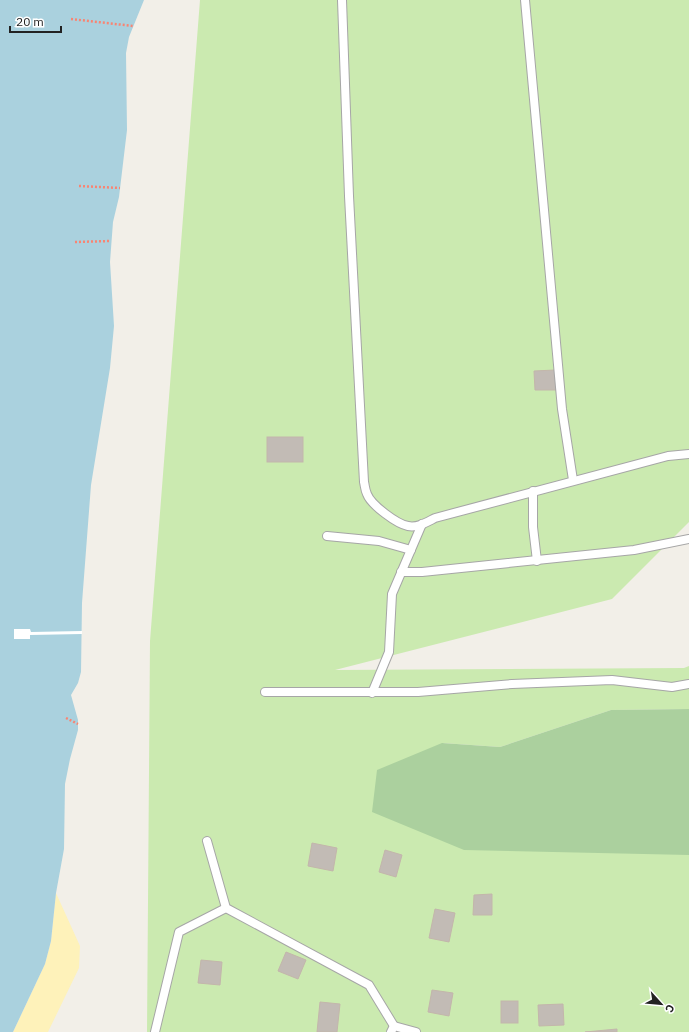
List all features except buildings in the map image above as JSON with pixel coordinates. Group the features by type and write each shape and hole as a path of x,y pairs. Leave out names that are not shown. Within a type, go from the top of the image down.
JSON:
{"lane":[{"path":"342,0 349,196 364,482 367,495 380,510 408,526 422,524 435,518 573,480 668,456 689,454"},
{"path":"525,0 562,409 573,480"},
{"path":"533,491 533,527 537,561"},
{"path":"372,693 388,652 392,594 422,524"},
{"path":"327,536 379,541 411,550"},
{"path":"401,572 422,572 634,550 689,539"},
{"path":"265,692 372,693 612,680 672,687 689,684"},
{"path":"207,841 226,908 369,985 393,1029 416,1032"},
{"path":"155,1032 179,932 226,908"}],"path":[{"path":"71,19 133,26"},
{"path":"80,186 120,188"},
{"path":"75,242 111,240"},
{"path":"66,718 78,724"}],"green space":[{"path":"200,0 689,0 689,522 612,599 335,670 684,668 689,666 689,709 611,710 500,747 442,743 689,855 689,1032 147,1032 150,641"},
{"path":"689,709 689,855 464,850 372,812 377,770 442,743 500,747 611,710"}],"sand":[{"path":"56,893 80,946 79,968 48,1032 13,1032 45,964 51,941"}],"water":[{"path":"0,0 144,0 129,37 126,53 127,130 119,197 113,222 110,262 114,326 110,368 91,485 82,603 81,672 78,683 71,695 78,720 78,730 65,784 64,849 56,893 51,941 45,964 13,1032 0,1032"}],"pier":[{"path":"14,629 30,629 31,632 82,631 82,634 30,635 30,639 14,639"}]}
